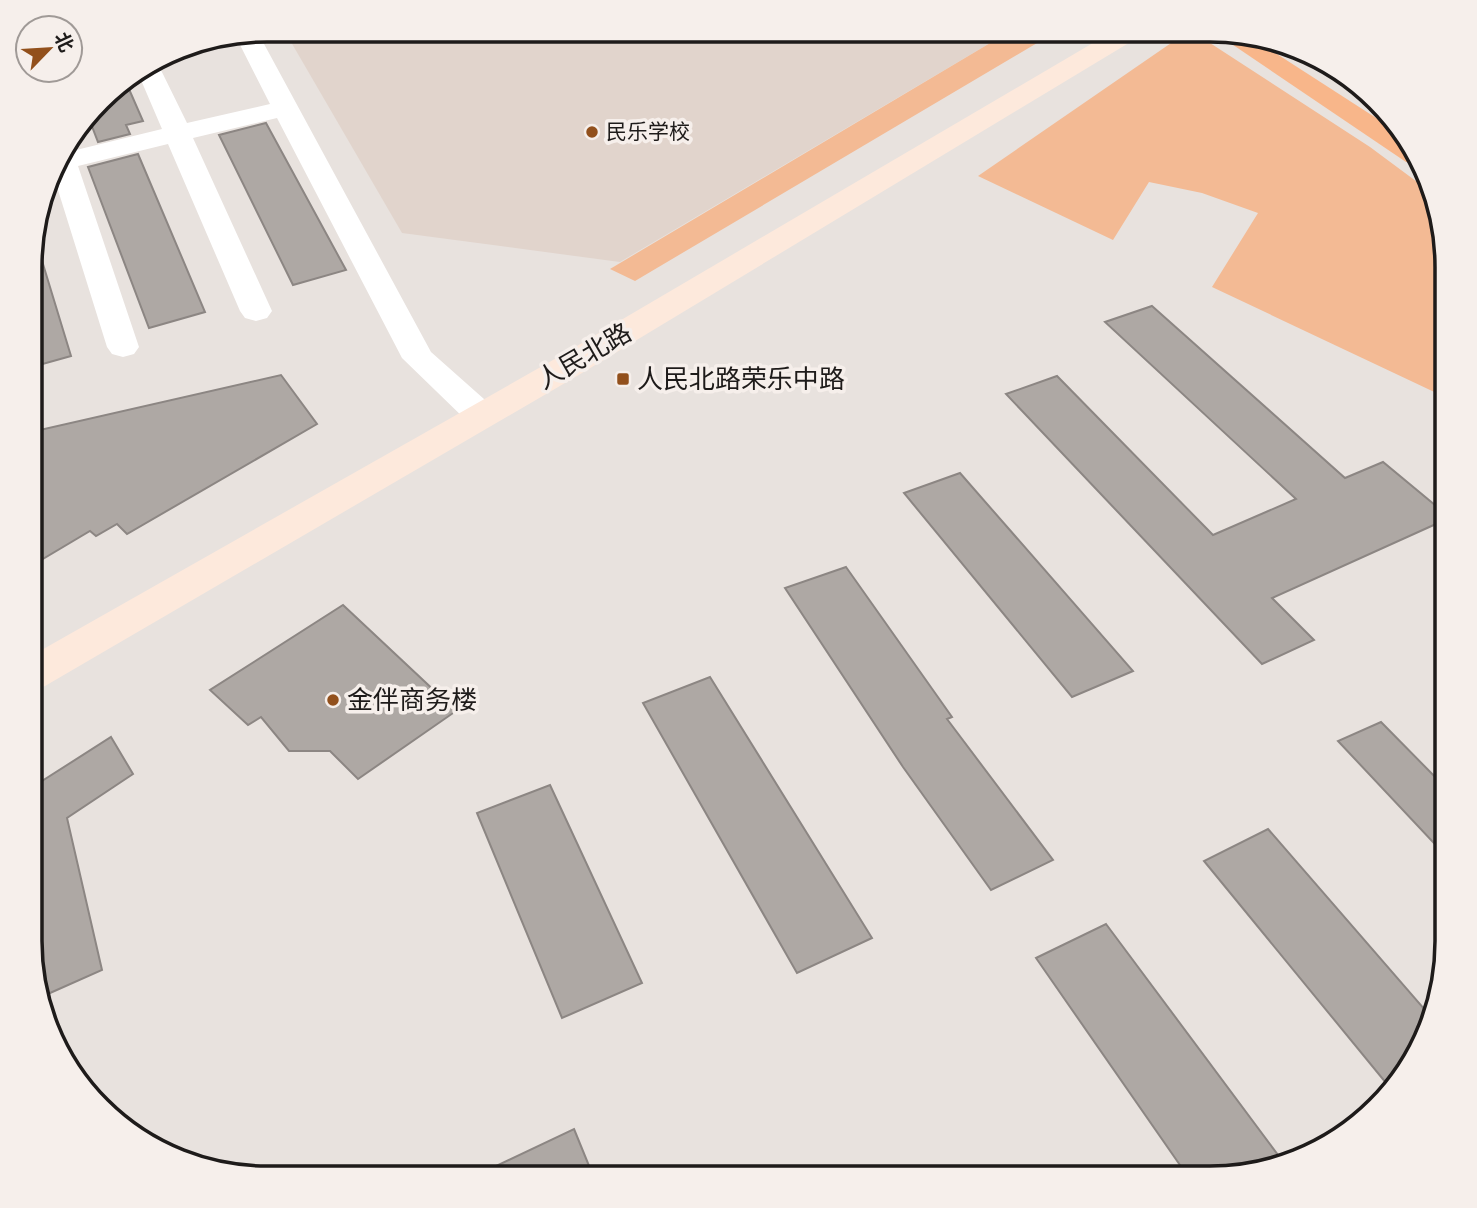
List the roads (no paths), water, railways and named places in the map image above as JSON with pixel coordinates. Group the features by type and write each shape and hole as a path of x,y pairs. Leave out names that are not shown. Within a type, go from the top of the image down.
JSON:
{"highway":[{"path":"1246,45 1399,145"}],"main road":[{"name":"人民北路","path":"42,669 565,368 1113,42"}],"street":[{"path":"251,43 418,358 481,415"},
{"path":"152,73 256,311"},
{"path":"71,157 285,108"},
{"path":"64,170 123,347"}],"place":[{"name":"民乐学校","path":"592,132"},
{"name":"人民北路荣乐中路","path":"623,379"},
{"name":"金伴商务楼","path":"333,700"}]}
